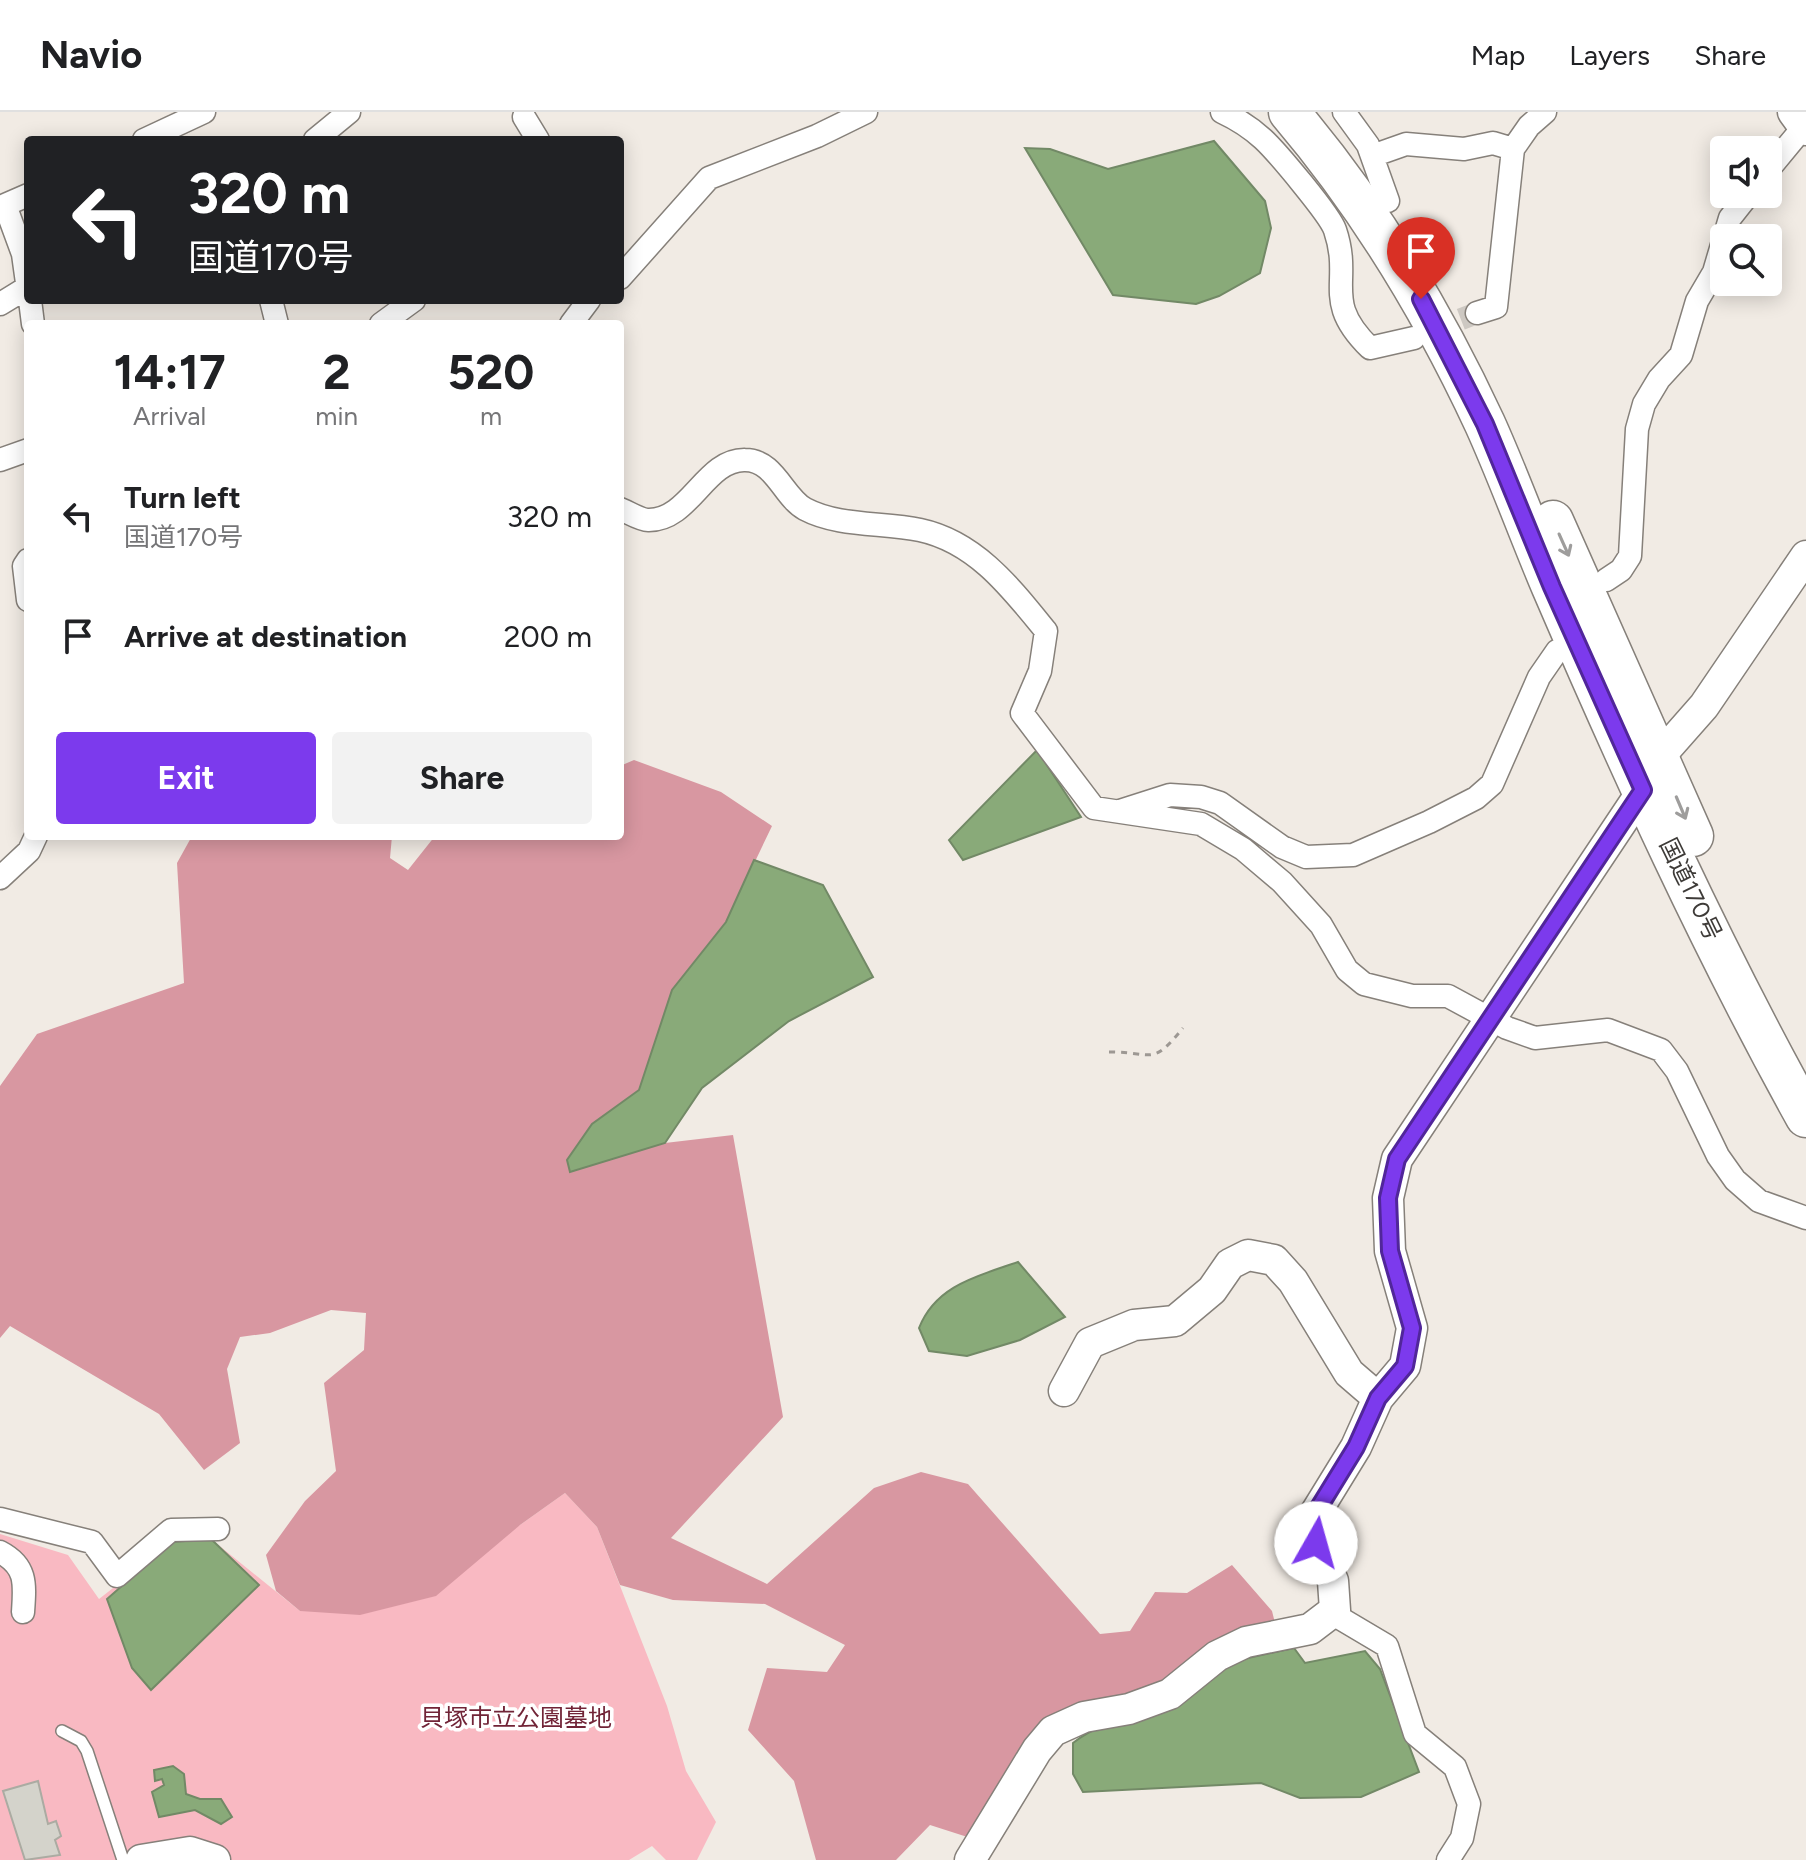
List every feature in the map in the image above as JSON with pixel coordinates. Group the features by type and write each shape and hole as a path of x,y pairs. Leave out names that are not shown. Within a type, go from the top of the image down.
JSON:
{"highway":[{"name":"国道170号","path":"1289,112 1316,144 1408,274 1485,424 1552,587 1651,773 1697,845 1792,1054 1806,1117"},
{"name":"国道170号","path":"1322,112 1388,201 1427,264 1497,394 1651,773"}],"street":[{"path":"150,136 178,118 204,112"},
{"path":"320,136 349,112"},
{"path":"624,274 709,178 817,136 866,112"},
{"path":"1222,112 1264,140 1334,226 1341,251 1341,309 1352,331 1370,348 1414,338"},
{"path":"1344,112 1372,156 1388,201"},
{"path":"1477,313 1496,307 1513,149 1529,126 1545,112"},
{"path":"524,117 536,136"},
{"path":"1782,151 1802,123"},
{"path":"1372,156 1406,144 1450,149 1493,143 1513,149"},
{"path":"24,197 5,205 24,261"},
{"path":"1606,580 1621,570 1630,556 1637,429 1644,404 1659,379 1681,355 1697,301 1714,272 1730,218 1738,208"},
{"path":"0,304 24,290"},
{"path":"386,320 408,304"},
{"path":"0,460 24,451"},
{"path":"624,511 647,520 669,515 720,469 744,460 765,467 803,508 832,518 921,530 959,543 1004,579 1046,631 1040,671 1022,713 1094,808 1201,824 1243,849 1282,882 1321,925 1347,970 1364,984 1412,996 1448,996 1535,1038 1608,1030 1661,1050 1677,1071 1718,1156 1735,1180 1759,1201 1806,1218"},
{"path":"1448,1860 1462,1838 1469,1804 1455,1767 1415,1734 1387,1646 1333,1614 1333,1581 1316,1543 1313,1517 1356,1447 1378,1398 1405,1366 1412,1328 1390,1251 1388,1198 1397,1159 1651,773 1704,706 1806,556"},
{"path":"1118,812 1146,800 1170,795 1201,797 1220,803 1282,847 1306,857 1353,855 1441,816 1476,798 1492,784 1539,677 1557,651"},
{"path":"0,878 29,851 34,840"},
{"path":"1064,1391 1090,1343 1134,1325 1175,1321 1212,1290 1230,1264 1248,1255 1274,1260 1284,1271 1349,1373 1378,1398"},
{"path":"0,1519 92,1542 117,1576 171,1530 218,1529"},
{"path":"0,1552 14,1559 23,1571 23,1612"},
{"path":"970,1860 1037,1750 1053,1731 1084,1717 1129,1709 1170,1694 1217,1656 1246,1642 1310,1629 1335,1610"},
{"path":"141,1860 190,1852 215,1860"}],"lane":[{"path":"62,1731 81,1741 87,1751 123,1860"}],"path":[{"path":"1109,1052 1154,1056 1169,1047 1183,1028"}],"green space":[{"name":"貝塚市立公園墓地","path":"565,1493 597,1527 667,1706 686,1771 716,1822 697,1860 666,1860 652,1846 629,1860 0,1860 0,1534 68,1555 99,1599 167,1546 211,1539 300,1611 520,1525"}],"shaded area":[{"path":"1214,141 1265,201 1271,228 1260,273 1219,296 1196,304 1113,295 1025,148 1050,149 1108,169"},
{"path":"1037,750 1081,817 963,860 949,840"},
{"path":"634,760 721,792 772,826 726,922 672,990 639,1090 592,1124 571,1171 665,1143 733,1135 783,1417 671,1538 767,1584 874,1488 921,1472 968,1484 1100,1634 1130,1631 1155,1592 1187,1593 1232,1565 1272,1611 1275,1623 1170,1694 1053,1731 983,1842 930,1825 896,1860 816,1860 794,1781 748,1730 767,1668 827,1672 845,1645 765,1604 673,1600 620,1585 597,1527 565,1493 520,1525 436,1596 360,1615 300,1611 276,1591 266,1555 305,1501 336,1471 324,1383 364,1350 366,1313 331,1310 270,1333 240,1337 227,1369 240,1443 204,1470 159,1414 10,1326 0,1338 0,1086 37,1034 184,983 177,863 190,840 392,840 390,858 408,870 432,840 624,840 624,764"},
{"path":"754,860 823,885 873,977 789,1021 702,1088 665,1143 570,1172 567,1160 592,1124 639,1090 672,990 726,922"},
{"path":"1018,1262 1065,1317 1020,1340 967,1356 929,1351 919,1328 936,1302 960,1284"},
{"path":"211,1539 259,1585 151,1690 132,1668 107,1599 172,1542"},
{"path":"1294,1648 1305,1663 1365,1651 1380,1669 1419,1772 1361,1797 1300,1798 1261,1783 1083,1792 1073,1774 1073,1743 1111,1723 1168,1707 1186,1698 1204,1684 1221,1664"},
{"path":"173,1766 184,1774 186,1794 200,1799 221,1799 232,1817 221,1824 195,1810 159,1817 152,1792 164,1785 162,1779 155,1781 154,1770"}],"building":[{"path":"38,1781 48,1824 56,1821 61,1836 55,1840 60,1855 25,1860 3,1791"}],"tunnel":[{"path":"1430,331 1477,313"}],"route":[{"path":"1316,1543 1313,1517 1356,1447 1378,1398 1405,1366 1412,1328 1390,1251 1388,1198 1397,1159 1643,790 1552,587 1485,424 1421,299"}]}
